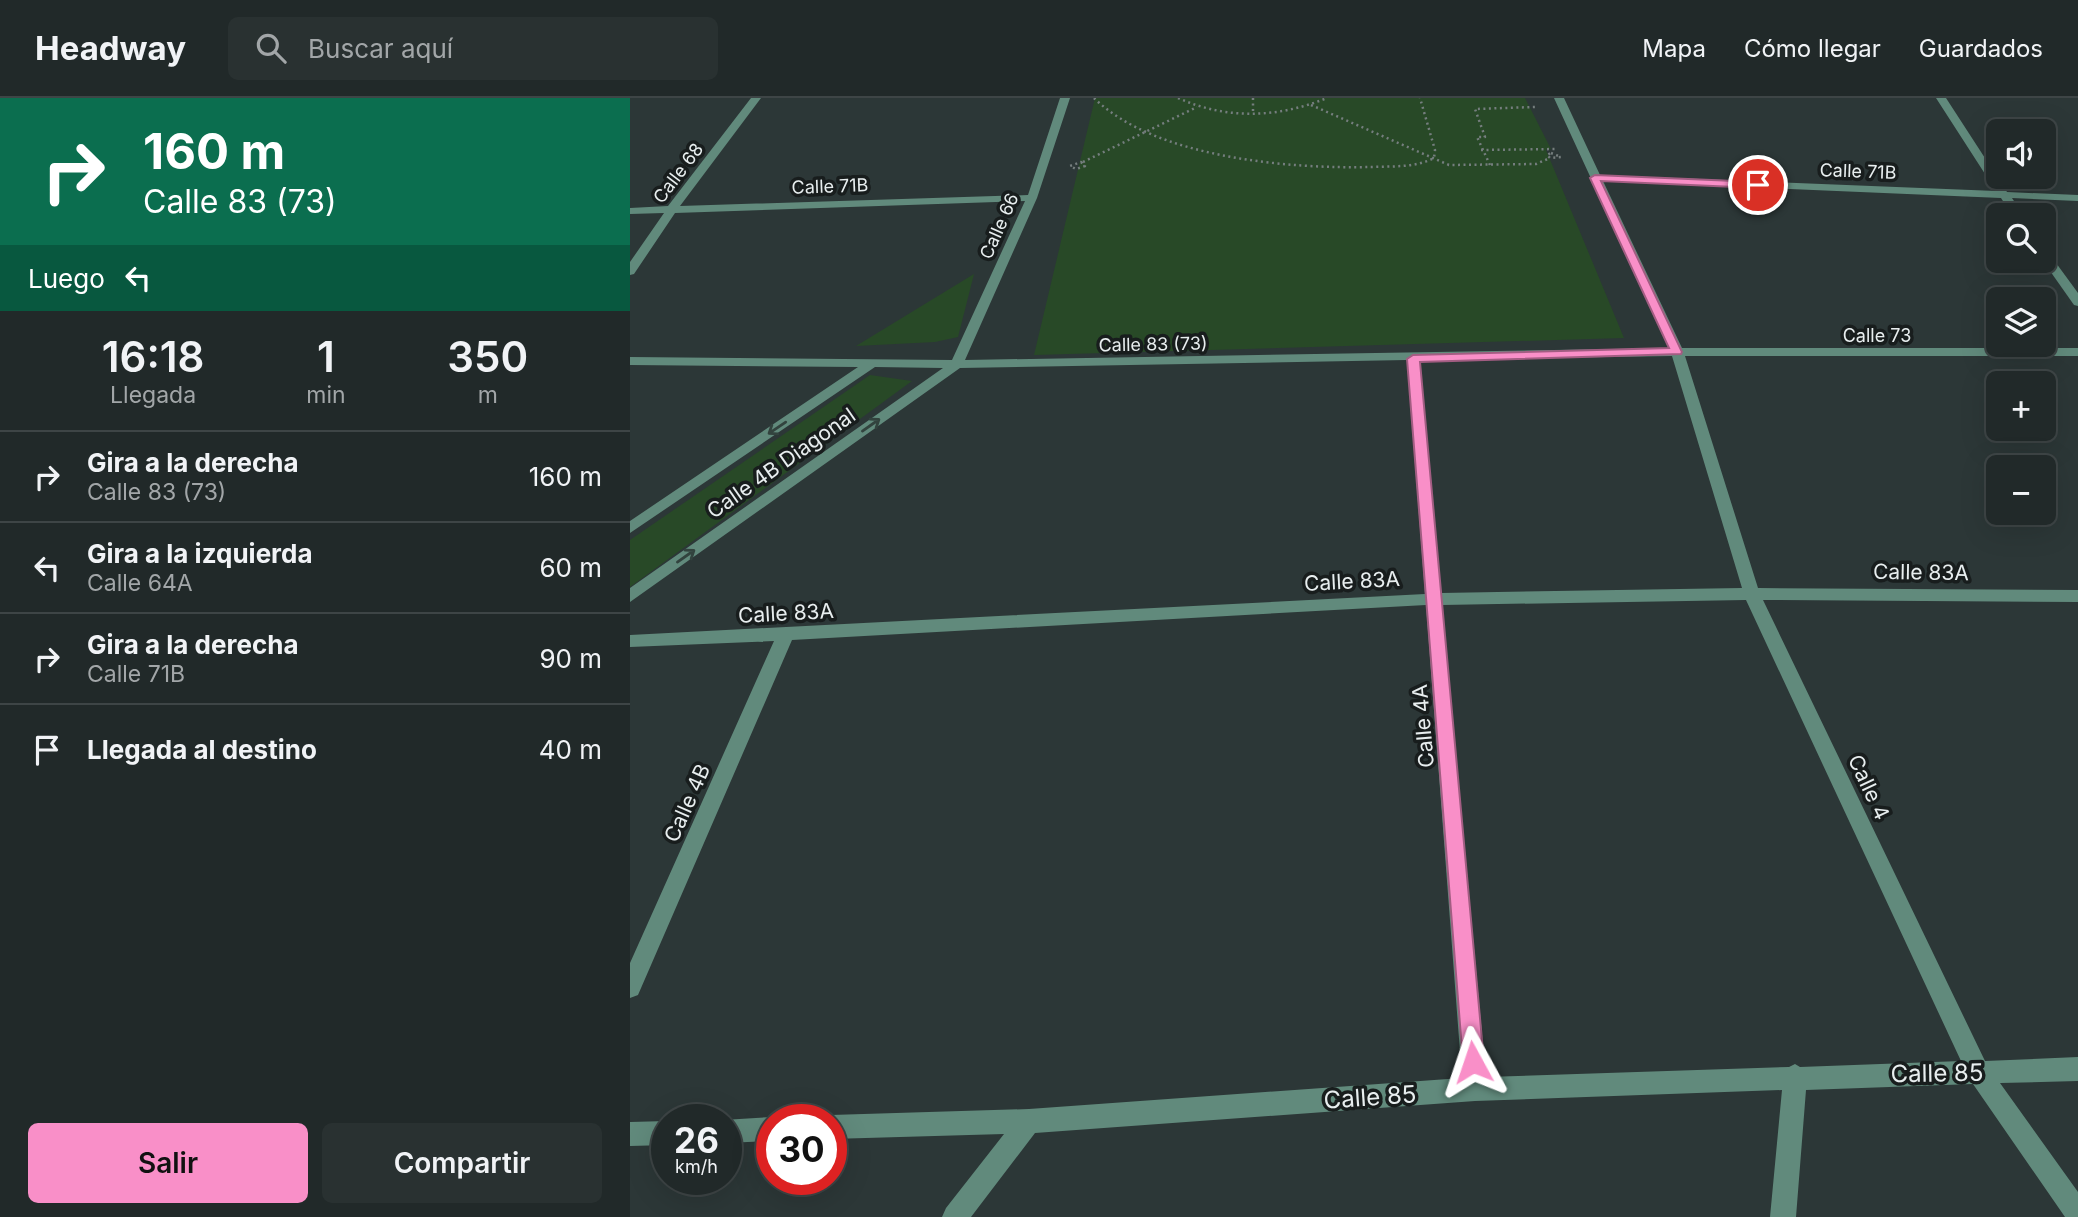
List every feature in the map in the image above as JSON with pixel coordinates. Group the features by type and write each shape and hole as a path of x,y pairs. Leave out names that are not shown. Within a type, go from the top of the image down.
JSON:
{"street":[{"name":"Calle 68","path":"630,271 672,209 756,98"},
{"name":"Calle 66","path":"957,364 1032,198 1065,98"},
{"name":"Calle 4","path":"1559,98 1676,352 1751,592 1979,1073 2078,1214"},
{"path":"1941,98 2008,203"},
{"name":"Calle 71B","path":"1595,178 2078,198"},
{"name":"Calle 71B","path":"630,211 1032,198"},
{"path":"2056,271 2078,302"},
{"name":"Calle 73","path":"1676,352 2078,352"},
{"name":"Calle 83 (73)","path":"630,361 957,364 1413,359 1676,352"},
{"name":"Calle 4A","path":"1413,359 1475,1089"},
{"name":"Calle 4B Diagonal","path":"630,528 874,362"},
{"name":"Calle 4B Diagonal","path":"630,596 957,364"},
{"name":"Calle 83A","path":"630,641 785,636 1435,599 1751,592 2078,596"},
{"name":"Calle 4B","path":"630,988 785,636"},
{"name":"Calle 85","path":"847,1127 1030,1121 1475,1089 1795,1076 2078,1069"},
{"path":"1783,1217 1795,1076"},
{"path":"955,1217 1030,1121"},
{"path":"630,1134 651,1133"}],"path":[{"path":"1094,98 1104,110 1124,123 1147,131 1226,153 1290,165 1421,165 1434,158"},
{"path":"1178,98 1197,107 1253,114 1311,105 1327,98"},
{"path":"1253,98 1253,114"},
{"path":"1420,98 1435,150 1434,158"},
{"path":"1311,105 1449,165 1536,164 1550,158"},
{"path":"1083,162 1197,107"},
{"path":"1490,165 1481,150 1478,137 1485,137 1475,109 1543,107"},
{"path":"1481,150 1563,149"}],"green space":[{"path":"1095,98 1525,98 1551,149 1546,150 1624,338 1034,355"},
{"path":"974,274 958,337 935,342 856,346"},
{"path":"870,375 912,381 630,587 630,540"}],"route":[{"path":"1473,1062 1413,359 1676,352 1595,178 1758,185"}]}
